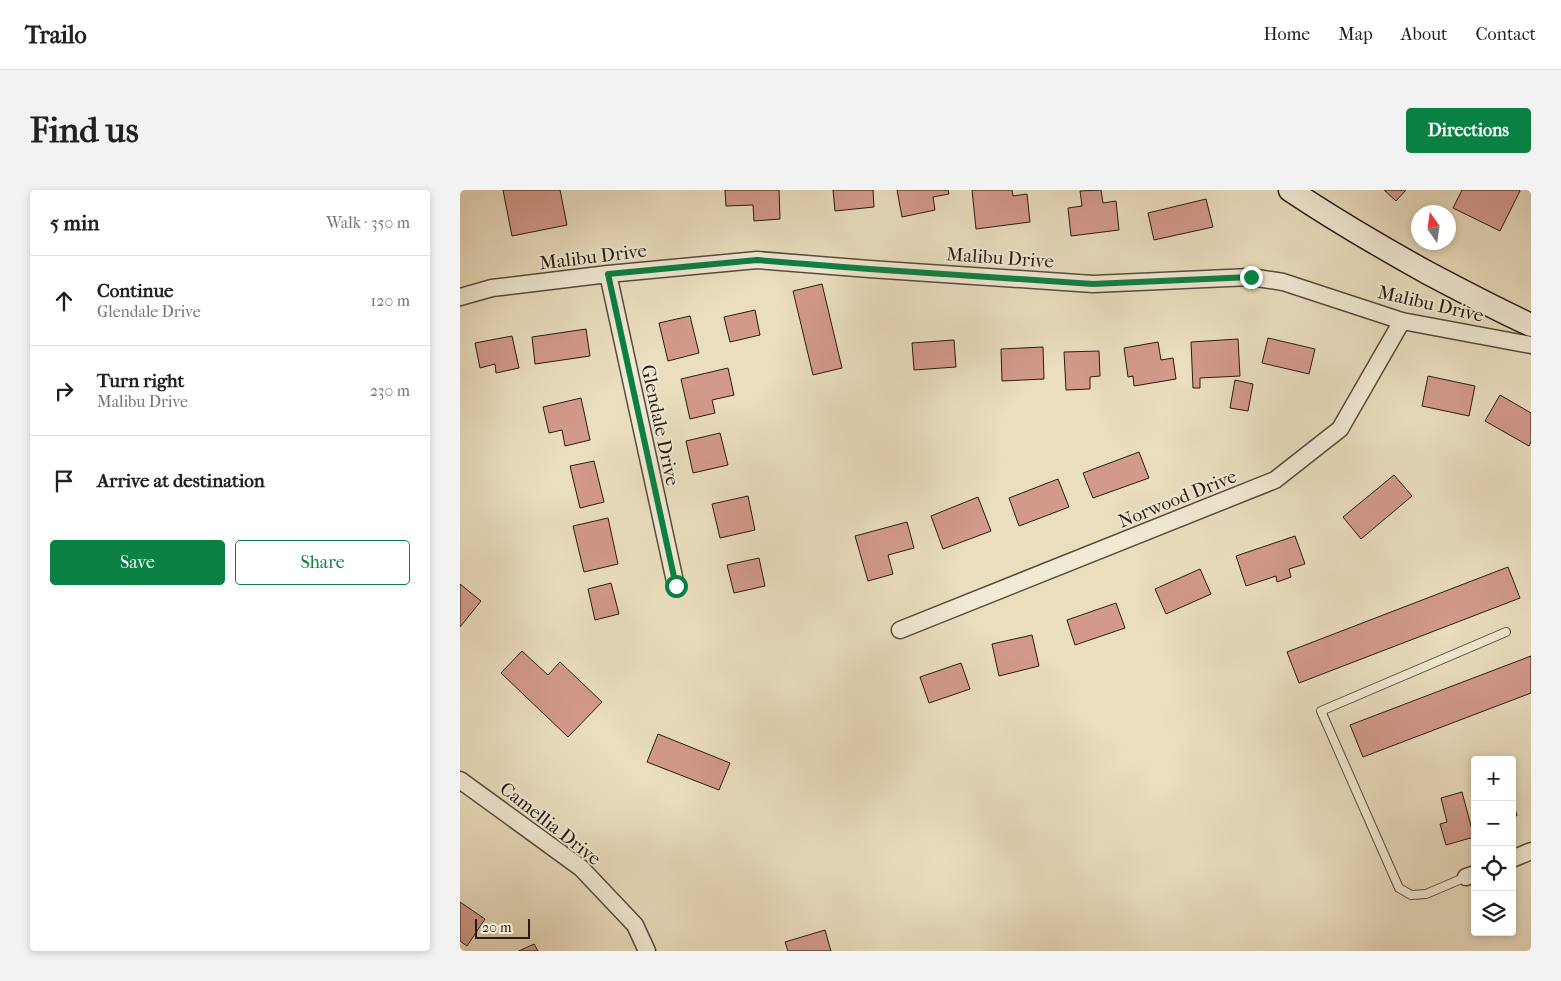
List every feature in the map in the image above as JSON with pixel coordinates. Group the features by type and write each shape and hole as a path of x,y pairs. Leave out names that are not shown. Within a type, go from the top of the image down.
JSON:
{"main road":[{"path":"1290,190 1323,212 1410,262 1460,290 1531,325"}],"street":[{"name":"Malibu Drive","path":"460,297 492,288 608,274 757,260 1093,284 1251,277 1283,282 1402,321 1531,346"},
{"name":"Glendale Drive","path":"608,274 676,586"},
{"name":"Norwood Drive","path":"900,630 1275,480 1340,429 1402,321"},
{"name":"Camellia Drive","path":"460,780 581,868 636,925 647,951"},
{"path":"1516,857 1531,851"}],"lane":[{"path":"1471,876 1426,894 1411,895 1399,888 1321,711 1506,632"}],"building":[{"path":"503,190 560,190 567,225 512,236"},
{"path":"725,190 779,190 780,219 754,221 753,205 726,206"},
{"path":"833,190 873,190 874,207 835,211"},
{"path":"897,190 948,190 949,194 933,197 935,210 902,217"},
{"path":"972,190 1012,190 1013,196 1027,194 1030,222 976,229"},
{"path":"1101,190 1103,203 1116,201 1119,230 1071,236 1068,208 1082,206 1080,191"},
{"path":"1384,190 1406,190 1396,201"},
{"path":"1462,190 1520,191 1500,231 1456,209 1454,205"},
{"path":"1206,199 1213,227 1154,240 1148,213"},
{"path":"822,284 842,368 813,375 793,291"},
{"path":"755,310 760,335 730,342 724,317"},
{"path":"690,316 699,353 668,361 659,323"},
{"path":"586,329 590,356 535,364 532,337"},
{"path":"512,336 519,368 496,373 495,364 480,368 475,343"},
{"path":"1268,338 1315,349 1309,374 1262,363"},
{"path":"1238,339 1240,376 1200,378 1200,388 1193,388 1191,342"},
{"path":"954,340 956,367 914,370 912,343"},
{"path":"1158,342 1161,360 1173,358 1176,379 1134,386 1133,376 1128,377 1124,348"},
{"path":"1043,347 1044,379 1002,381 1001,349"},
{"path":"1099,351 1100,376 1090,377 1090,389 1066,390 1064,352"},
{"path":"728,368 734,395 712,400 715,413 690,419 681,379"},
{"path":"1428,376 1475,386 1469,416 1422,406"},
{"path":"1235,380 1253,384 1248,411 1230,408"},
{"path":"1500,395 1531,413 1531,442 1529,446 1485,421"},
{"path":"581,398 590,440 565,446 562,430 549,433 543,407"},
{"path":"720,433 728,465 693,473 686,441"},
{"path":"1139,452 1149,478 1093,498 1083,473"},
{"path":"594,461 604,502 580,508 570,466"},
{"path":"1394,475 1412,496 1361,539 1343,517"},
{"path":"1058,479 1069,507 1019,526 1009,498"},
{"path":"748,496 755,530 720,538 712,504"},
{"path":"978,497 991,531 943,549 931,516"},
{"path":"608,518 618,564 584,572 573,526"},
{"path":"907,522 914,548 888,555 893,574 868,581 855,536"},
{"path":"1295,536 1305,564 1289,569 1291,577 1277,582 1276,576 1246,586 1236,556"},
{"path":"759,558 765,586 734,593 727,565"},
{"path":"1508,567 1520,598 1299,683 1287,652"},
{"path":"1200,569 1211,594 1166,614 1155,589"},
{"path":"611,583 619,614 595,620 588,589"},
{"path":"460,584 481,601 460,627"},
{"path":"1116,603 1125,628 1075,645 1067,620"},
{"path":"1032,635 1039,666 999,676 992,644"},
{"path":"522,651 548,675 560,662 602,702 568,737 501,673"},
{"path":"1531,656 1531,693 1363,757 1350,725"},
{"path":"961,663 970,689 929,703 920,677"},
{"path":"658,734 730,763 719,790 647,762"},
{"path":"1462,792 1471,826 1471,838 1446,845 1440,824 1447,822 1441,798"},
{"path":"460,902 485,919 467,946 460,941"},
{"path":"825,930 831,951 788,951 785,942"},
{"path":"534,944 538,951 519,951"}],"route":[{"path":"676,586 608,274 757,260 1093,284 1251,277"}]}
